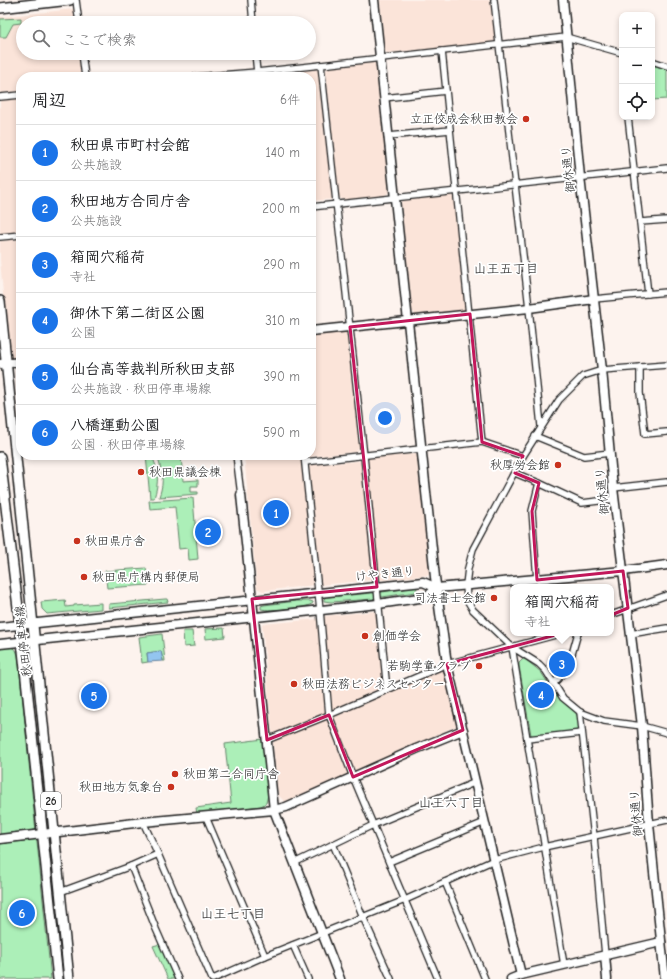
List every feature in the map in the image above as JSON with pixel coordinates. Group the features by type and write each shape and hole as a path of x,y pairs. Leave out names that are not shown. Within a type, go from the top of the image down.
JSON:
{"main road":[{"path":"0,8 12,3 70,0"},
{"name":"秋田停車場線","path":"0,301 3,363 35,640 69,979"},
{"name":"秋田停車場線","path":"0,456 22,641 58,979"}],"street":[{"path":"76,0 78,16"},
{"path":"251,0 252,16"},
{"path":"374,0 437,588 447,664 521,975"},
{"path":"494,0 541,426"},
{"name":"御休通り","path":"563,0 613,488 642,726 649,824 664,941 665,979"},
{"path":"256,60 257,72 566,38 619,52"},
{"path":"442,51 482,442"},
{"path":"83,60 84,72"},
{"path":"655,62 667,66"},
{"path":"321,65 364,456 387,690"},
{"path":"384,98 446,91"},
{"path":"0,97 16,95"},
{"path":"628,120 648,294"},
{"path":"388,136 450,130"},
{"path":"316,206 667,168"},
{"path":"640,222 667,220"},
{"path":"0,237 16,235"},
{"path":"316,330 667,292"},
{"path":"3,363 16,362"},
{"path":"667,365 602,370 583,376 559,400 523,456 473,549 468,568 466,585 467,600 473,610 512,647 539,664 546,671 563,698 580,712 604,720 642,726 667,733"},
{"path":"640,367 640,393 645,434 667,432"},
{"path":"535,436 584,456 610,453"},
{"path":"438,979 353,777 329,715 305,462 482,442 523,456"},
{"path":"237,460 274,810 340,979"},
{"path":"515,473 582,503 615,499"},
{"path":"613,488 667,482"},
{"path":"537,580 532,511 539,483"},
{"path":"0,644 378,604 426,597 437,588 537,580 667,565"},
{"name":"けやき通り","path":"0,627 423,582 437,588"},
{"path":"614,614 667,595"},
{"path":"630,634 667,628"},
{"path":"266,740 329,715 447,664 552,636"},
{"path":"553,684 569,665 577,636"},
{"path":"512,647 564,965"},
{"path":"580,712 594,837 607,979"},
{"path":"0,839 143,822 274,810 286,807 416,749 463,730"},
{"path":"527,739 582,733"},
{"path":"294,863 373,825 476,782"},
{"path":"206,817 265,956"},
{"path":"143,822 212,979 265,956 322,935 405,900 494,860 544,847 667,820"},
{"path":"389,862 485,822"},
{"path":"333,844 363,917 392,979"},
{"path":"60,892 131,866 158,854"},
{"path":"131,866 178,979"},
{"path":"445,882 485,979"},
{"path":"511,979 521,975 664,941"},
{"path":"293,946 308,979"}],"highlighted area":[{"path":"470,314 482,442 523,456 515,473 539,483 532,511 537,580 623,571 628,608 578,629 447,664 463,730 353,777 329,715 267,740 252,599 377,587 350,327"}],"shaded area":[{"path":"380,0 492,0 496,40 492,43 387,53 384,50"},
{"path":"74,9 75,16 16,16 16,60 80,60 81,72 16,72 16,91 0,93 0,17"},
{"path":"373,61 376,64 389,192 384,196 344,200 338,197 326,71 328,66"},
{"path":"319,68 335,199 316,201 316,72 280,72"},
{"path":"16,98 16,232 0,234 0,100"},
{"path":"449,193 454,198 466,308 463,311 416,315 412,311 401,203 405,198"},
{"path":"16,239 16,359 9,360 0,260 0,241"},
{"path":"345,332 349,336 360,447 355,452 316,456 316,335"},
{"path":"418,455 430,573 429,575 381,580 378,579 367,462 368,458"},
{"path":"244,460 302,460 315,585 263,591 257,588"},
{"path":"361,462 374,580 319,585 308,469 311,465"},
{"path":"377,611 385,688 335,710 332,708 324,616"},
{"path":"320,619 327,711 323,716 275,734 272,732 262,624"},
{"path":"442,669 446,672 457,723 456,726 355,771 352,770 332,717 333,715"},
{"path":"324,719 329,722 348,774 284,801 278,795 273,743 275,740"}],"green space":[{"path":"16,18 16,24 13,24 6,37 0,37 0,19"},
{"path":"655,66 667,69 667,99 655,100"},
{"path":"146,460 154,460 157,470 157,487 154,498 150,498"},
{"path":"158,460 181,460 183,481 198,480 198,486 191,486 191,492 198,492 198,494 159,497 162,486"},
{"path":"193,498 198,559 189,560 188,548 179,549 175,507 150,509 149,501"},
{"path":"146,568 148,585 107,588 105,571"},
{"path":"416,587 416,592 382,597 379,596 382,592"},
{"path":"376,594 376,596 373,599 331,602 324,601 326,597"},
{"path":"167,599 168,602 109,608 109,604"},
{"path":"65,600 66,607 101,603 101,609 47,614 42,609 41,602"},
{"path":"310,601 313,603 303,607 279,610 261,609 261,606 264,605"},
{"path":"224,628 225,637 206,639 205,629"},
{"path":"183,631 192,631 194,646 184,647"},
{"path":"162,634 165,661 163,661 161,651 147,653 148,662 142,663 139,637"},
{"path":"11,647 16,650 18,655 51,979 0,979 0,648"},
{"path":"522,659 525,659 541,672 553,691 576,713 578,718 578,730 534,736 531,735 519,666 519,662"},
{"path":"263,739 268,795 266,803 261,806 197,814 196,808 231,803 225,744"},
{"path":"160,944 175,979 168,979 153,946"}],"water":[{"path":"161,651 163,661 148,662 147,653"}],"place":[{"name":"立正佼成会秋田教会","path":"526,119"},
{"name":"秋厚労会館","path":"558,465"},
{"name":"秋田県議会棟","path":"141,472"},
{"name":"秋田県市町村会館","path":"276,513"},
{"name":"秋田地方合同庁舎","path":"208,532"},
{"name":"秋田県庁舎","path":"77,541"},
{"name":"秋田県庁構内郵便局","path":"84,577"},
{"name":"司法書士会館","path":"494,598"},
{"name":"創価学会","path":"365,636"},
{"name":"箱岡穴稲荷","path":"562,664"},
{"name":"若駒学童クラブ","path":"479,666"},
{"name":"秋田法務ビジネスセンター","path":"294,684"},
{"name":"御休下第二街区公園","path":"541,695"},
{"name":"仙台高等裁判所秋田支部","path":"94,696"},
{"name":"秋田第二合同庁舎","path":"175,774"},
{"name":"秋田地方気象台","path":"171,787"},
{"name":"八橋運動公園","path":"22,913"}],"district":[{"name":"山王五丁目","path":"506,268"},
{"name":"山王六丁目","path":"451,802"},
{"name":"山王七丁目","path":"233,913"}]}
